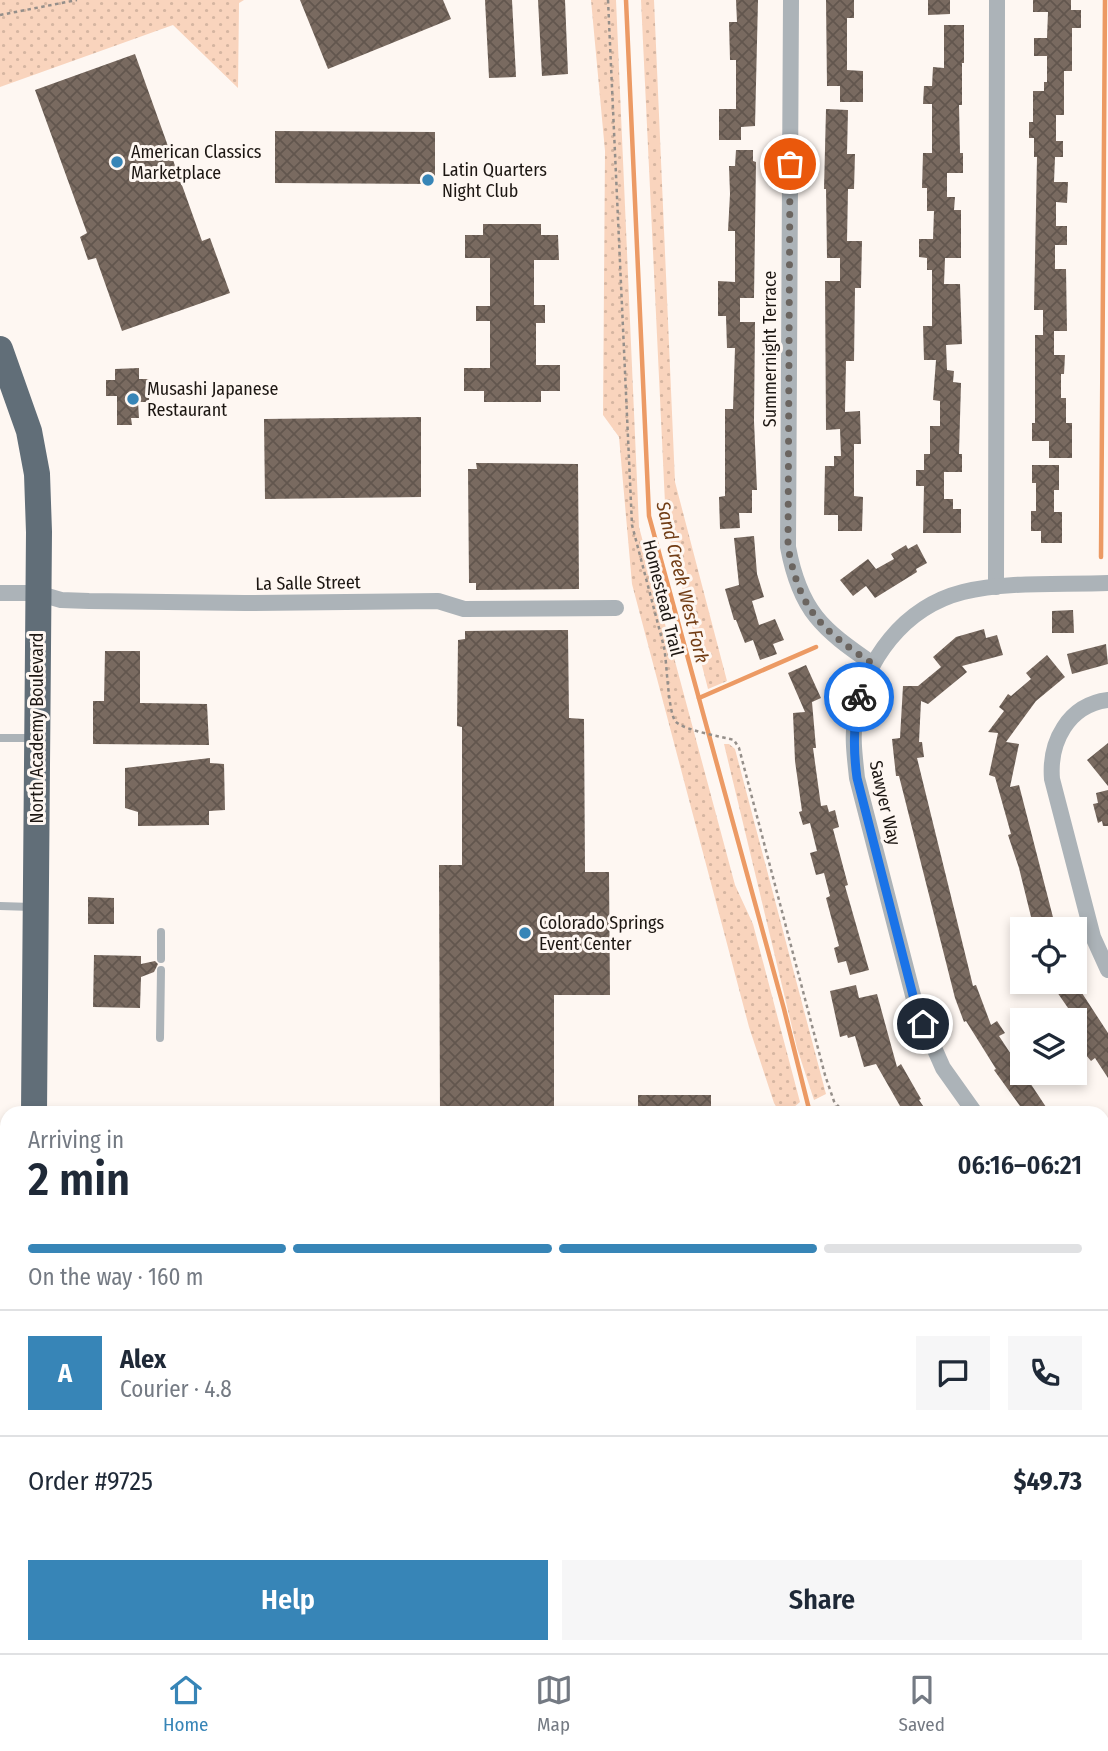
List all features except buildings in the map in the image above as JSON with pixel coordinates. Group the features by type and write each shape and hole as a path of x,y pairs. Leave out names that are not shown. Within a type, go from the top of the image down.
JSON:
{"highway":[{"name":"North Academy Boulevard","path":"0,349 22,407 37,474 39,532 34,1106"}],"street":[{"name":"Summernight Terrace","path":"791,0 788,547 800,594 815,618 832,636 873,664"},
{"path":"996,587 997,0"},
{"name":"Sawyer Way","path":"970,1106 943,1068 916,1007 857,778 853,747 854,721 860,693 873,664 892,636 912,617 935,602 963,592 996,587 1108,583"},
{"name":"La Salle Street","path":"0,593 37,593 61,600 245,603 438,601 464,609 616,608"},
{"path":"1108,700 1093,702 1070,718 1056,739 1051,765 1052,779 1093,937 1108,970"}],"lane":[{"path":"0,738 37,738"},
{"path":"0,906 36,907"},
{"path":"161,932 161,959"},
{"path":"160,1038 161,970"}],"path":[{"path":"0,15 77,0"},
{"name":"Homestead Trail","path":"608,0 632,525 668,665 670,708 674,721 734,740 739,748 825,1075 836,1106"},
{"name":"Homestead Trail","path":"835,1102 839,1106"}],"shaded area":[{"path":"0,0 244,0 239,3 238,88 173,25 0,87"},
{"path":"591,0 616,0 639,527 735,885 753,924 800,1102 795,1106 776,1106 774,1103 749,1027 632,584 619,437 603,415 605,151"},
{"path":"641,0 654,0 675,482 727,681 708,689 666,524"},
{"path":"724,744 735,749 826,1094 814,1100 797,1048"}],"waterway":[{"name":"Sand Creek West Fork","path":"626,0 649,516 808,1106"},
{"path":"1101,557 1105,0"},
{"path":"699,698 816,647"}],"way so far":[{"path":"790,164 788,547 800,594 815,618 832,636 873,664 859,697"}],"place":[{"name":"American Classics Marketplace","path":"117,162"},
{"name":"Latin Quarters Night Club","path":"428,180"},
{"name":"Musashi Japanese Restaurant","path":"133,399"},
{"name":"Colorado Springs Event Center","path":"525,933"}],"route":[{"path":"859,697 854,721 853,747 857,778 916,1007 923,1024"}]}
